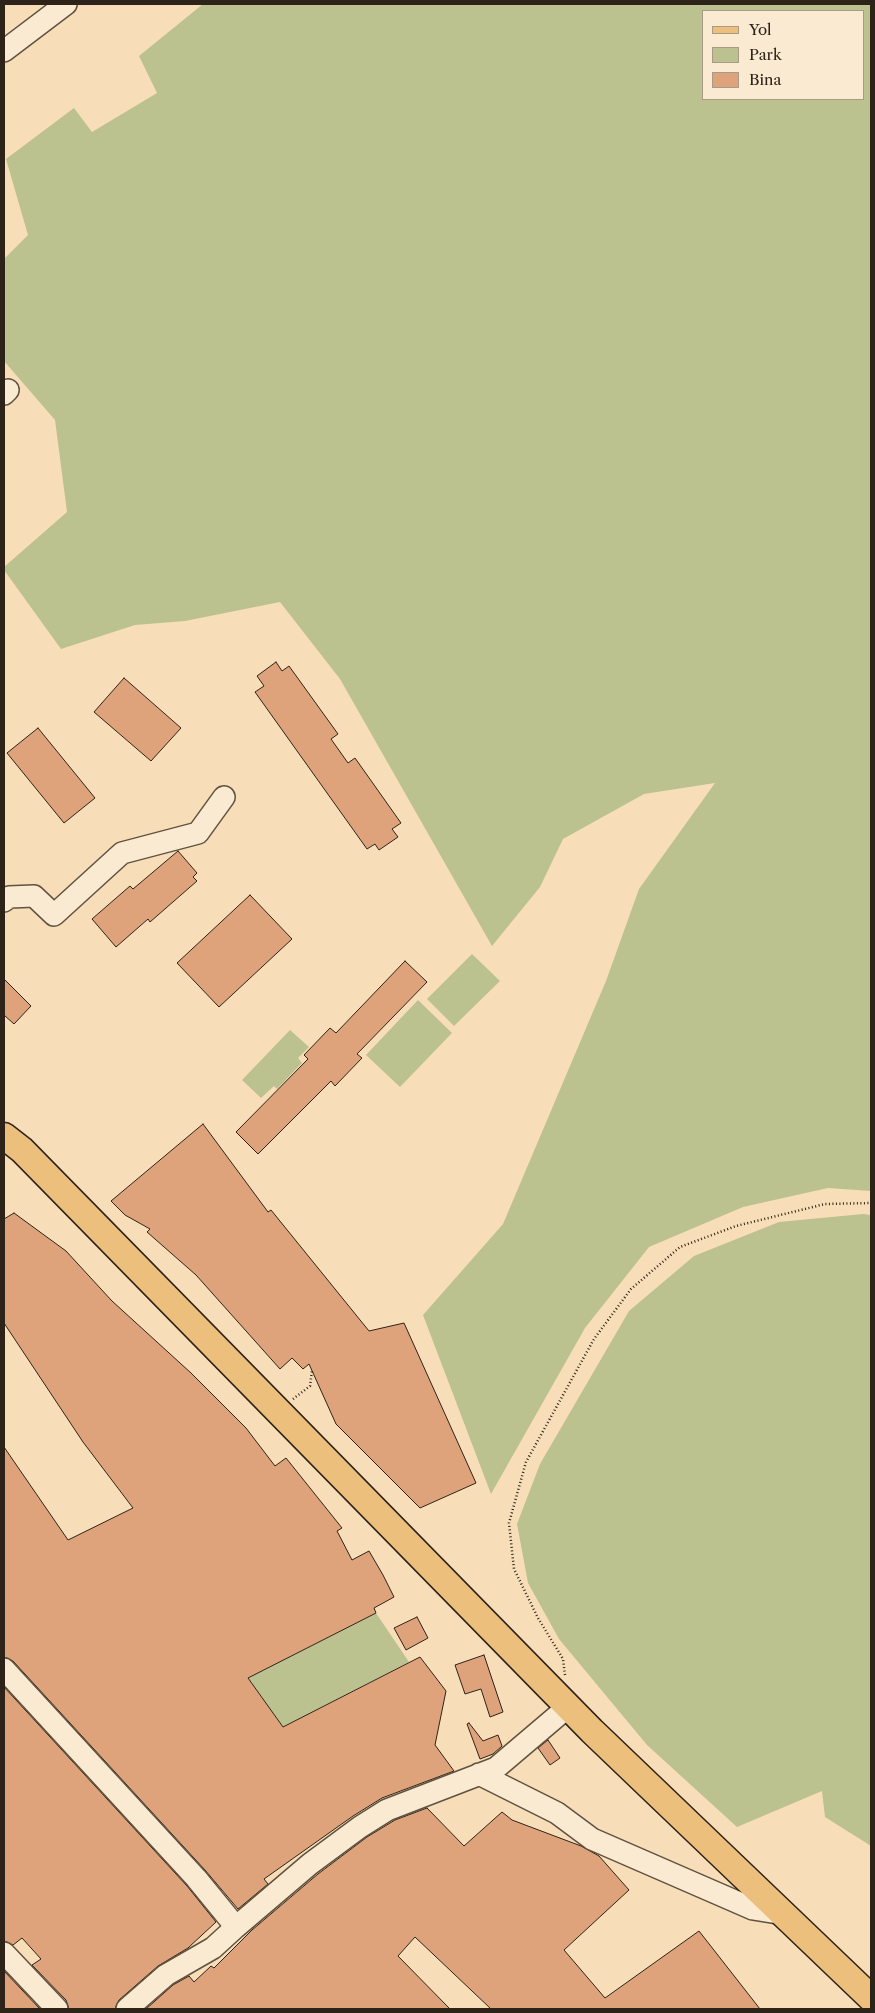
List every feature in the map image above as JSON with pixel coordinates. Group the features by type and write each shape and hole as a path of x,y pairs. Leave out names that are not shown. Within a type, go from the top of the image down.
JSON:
{"main road":[{"path":"4,1136 29,1157 569,1706 871,1998"}],"street":[{"path":"4,51 66,4"},
{"path":"4,901 9,897 34,896 54,915 122,853 198,833 224,797"},
{"path":"4,1669 196,1878 236,1927"},
{"path":"127,2009 166,1975 213,1948 310,1864 387,1810 496,1768 569,1706"},
{"path":"479,1774 557,1813 592,1839 753,1909 784,1914"},
{"path":"4,1953 56,2009"}],"path":[{"path":"569,1706 563,1660 538,1618 514,1569 509,1523 526,1462 594,1339 631,1289 680,1247 736,1226 825,1204 871,1203"},
{"path":"278,1411 310,1386 312,1370"}],"green space":[{"path":"203,4 871,4 871,1191 828,1188 743,1207 649,1247 585,1328 491,1494 423,1315 503,1224 606,981 639,889 715,783 644,794 563,839 540,887 492,946 340,679 280,602 185,621 135,625 61,649 4,570 4,567 67,512 55,420 4,361 4,259 28,235 6,159 74,108 92,132 157,93 139,56"},
{"path":"472,954 500,981 454,1026 427,999"},
{"path":"418,1000 452,1033 400,1087 366,1055"},
{"path":"290,1030 309,1047 298,1058 302,1063 277,1089 274,1086 261,1098 242,1080"},
{"path":"863,1214 871,1215 871,1846 825,1817 822,1791 737,1827 647,1745 559,1639 528,1583 517,1524 540,1464 629,1311 694,1256 779,1222"},
{"path":"376,1613 409,1662 283,1727 248,1678"}],"building":[{"path":"276,662 282,671 289,666 338,734 331,739 348,763 355,758 401,823 392,829 398,837 379,850 375,844 367,849 255,692 264,686 257,676"},
{"path":"124,678 181,728 151,761 94,712"},
{"path":"38,728 95,798 64,823 7,753"},
{"path":"178,851 197,873 193,877 197,881 150,922 148,919 116,947 92,919 130,886 133,889"},
{"path":"250,895 292,939 219,1007 177,963"},
{"path":"405,961 427,982 357,1054 362,1058 335,1086 331,1081 258,1154 236,1132 308,1059 304,1055 330,1028 336,1033"},
{"path":"4,979 31,1006 14,1024 4,1015"},
{"path":"203,1124 268,1212 271,1210 369,1331 404,1323 476,1483 420,1508 336,1424 309,1364 303,1369 292,1358 280,1369 196,1275 147,1232 150,1229 125,1215 111,1201"},
{"path":"14,1213 66,1251 112,1301 191,1373 246,1428 275,1466 286,1458 342,1528 337,1531 352,1560 369,1551 383,1575 394,1597 374,1608 376,1613 248,1678 283,1727 420,1657 446,1691 435,1745 454,1771 382,1798 353,1816 264,1879 268,1884 238,1909 205,1870 13,1661 4,1657 4,1447 68,1540 133,1508 83,1442 4,1323 4,1219"},
{"path":"417,1617 428,1638 406,1650 394,1628"},
{"path":"484,1655 503,1712 490,1717 481,1689 465,1694 455,1665"},
{"path":"4,1687 187,1886 216,1922 188,1948 158,1966 119,2000 115,2009 69,2009 66,2000 32,1965 41,1959 22,1938 13,1945 4,1941"},
{"path":"469,1723 483,1741 498,1735 502,1746 493,1754 480,1759 467,1724"},
{"path":"548,1740 560,1758 550,1765 538,1748"},
{"path":"427,1808 464,1846 502,1812 512,1820 581,1846 599,1856 629,1890 564,1950 605,1998 699,1931 760,2009 491,2009 415,1937 398,1956 450,2009 146,2009 173,1985 189,1976 194,1982 211,1966 214,1968 252,1930 318,1874 367,1837 395,1820"},
{"path":"4,1971 40,2009 4,2009"}]}
